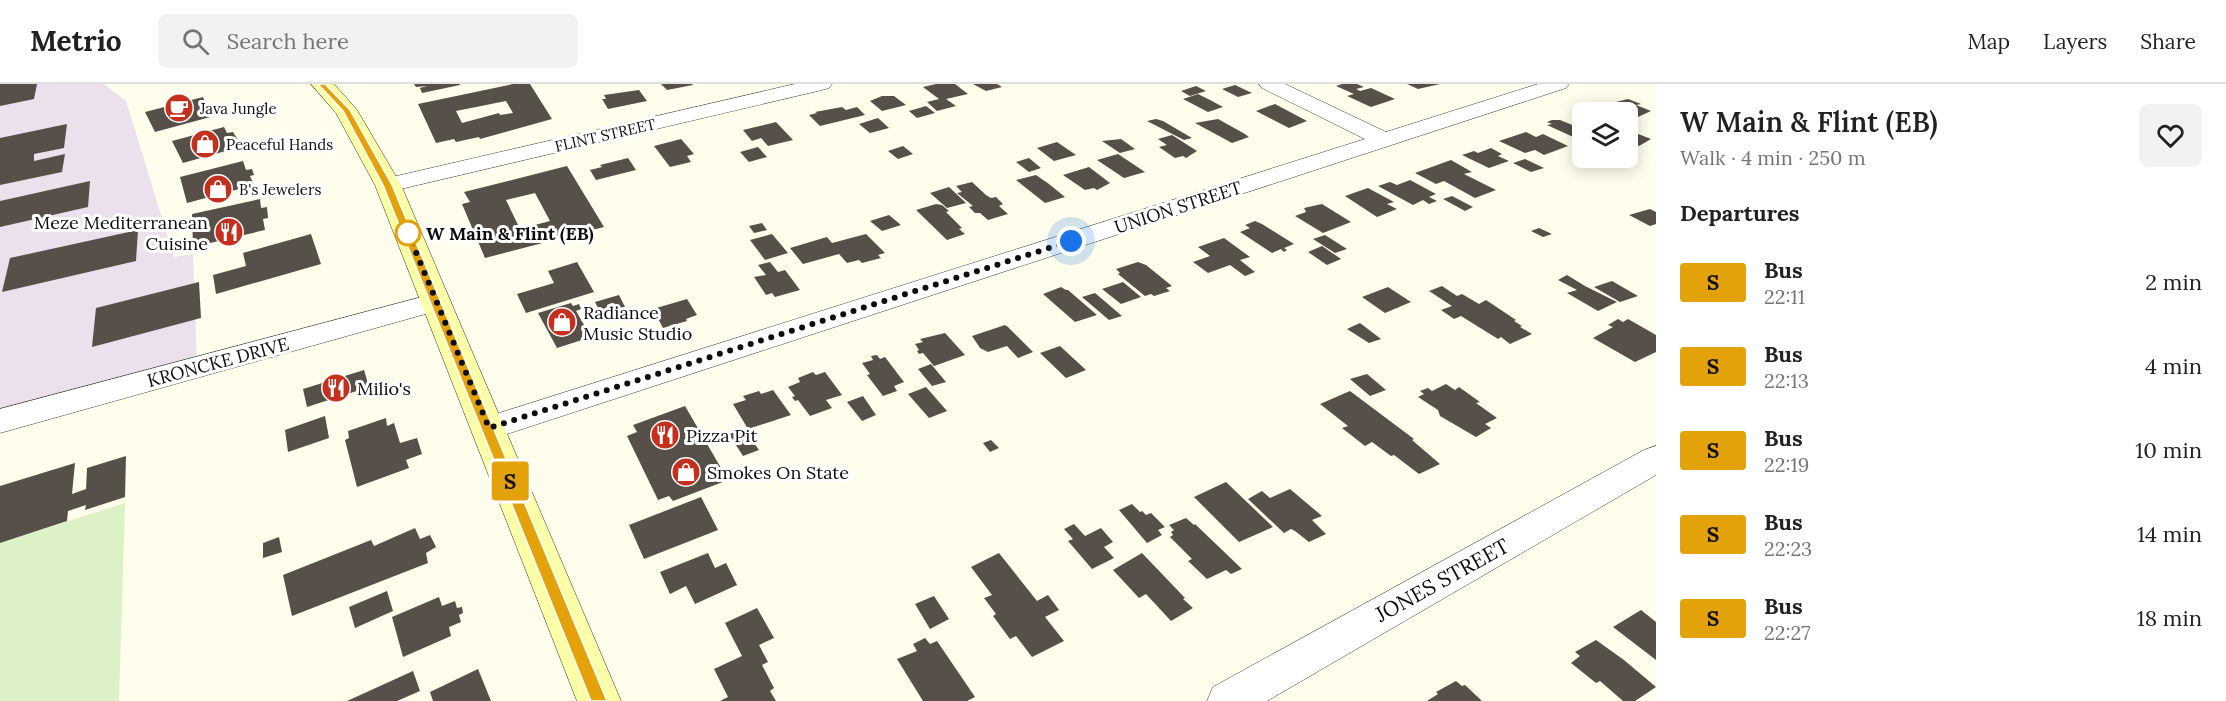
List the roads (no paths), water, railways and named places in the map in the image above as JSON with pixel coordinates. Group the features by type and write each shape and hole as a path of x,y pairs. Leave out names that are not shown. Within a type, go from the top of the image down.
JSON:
{"main road":[{"path":"322,84 346,110 388,185 599,701"}],"street":[{"name":"FLINT STREET","path":"388,185 822,84"},
{"path":"1269,84 1385,140"},
{"name":"UNION STREET","path":"489,428 1559,84"},
{"name":"KRONCKE DRIVE","path":"0,421 437,302"},
{"name":"JONES STREET","path":"1228,701 1656,459"}],"place":[{"name":"Java Jungle","path":"179,108"},
{"name":"Peaceful Hands","path":"205,144"},
{"name":"B's Jewelers","path":"218,189"},
{"name":"Meze Mediterranean Cuisine","path":"229,232"},
{"name":"W Main & Flint (EB)","path":"408,233"},
{"name":"Radiance Music Studio","path":"562,322"},
{"name":"Milio's","path":"336,388"},
{"name":"Pizza Pit","path":"665,435"},
{"name":"Smokes On State","path":"686,472"}]}
